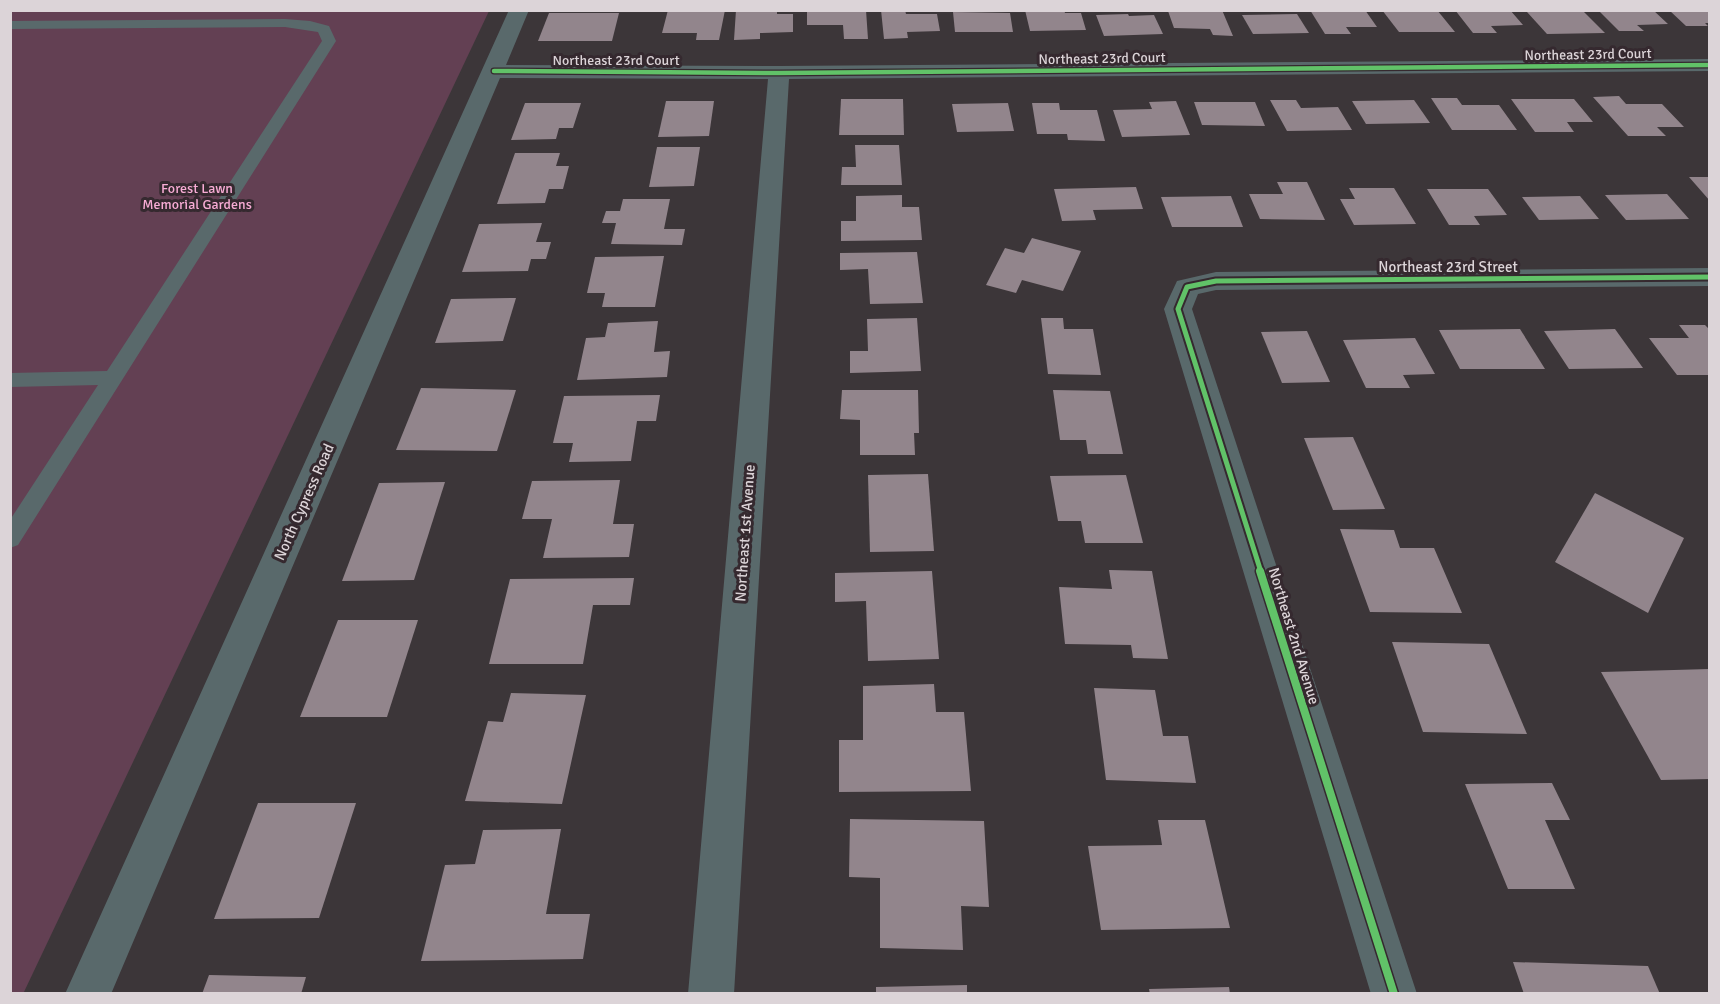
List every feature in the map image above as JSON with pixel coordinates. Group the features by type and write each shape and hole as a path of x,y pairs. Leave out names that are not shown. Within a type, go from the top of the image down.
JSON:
{"street":[{"name":"North Cypress Road","path":"88,993 519,10"},
{"name":"Northeast 23rd Court","path":"494,71 779,73 1710,65"},
{"name":"Northeast 1st Avenue","path":"711,993 779,73"},
{"name":"Northeast 23rd Street","path":"1187,287 1216,281 1710,277"},
{"name":"Northeast 2nd Avenue","path":"1187,287 1178,309 1394,993"}],"lane":[{"path":"10,539 329,41 324,29 310,25 285,23 13,28"},
{"path":"10,380 113,378"}],"green space":[{"name":"Forest Lawn Memorial Gardens","path":"10,11 489,11 23,994 10,993"}],"building":[{"path":"668,10 725,10 719,40 696,40 697,33 662,33"},
{"path":"736,10 777,10 777,14 793,14 793,32 760,33 760,39 734,40"},
{"path":"807,10 866,10 868,39 844,39 843,25 807,25"},
{"path":"881,10 905,10 906,14 937,14 940,31 907,32 908,38 884,39"},
{"path":"1025,10 1064,10 1065,13 1081,13 1086,30 1030,31"},
{"path":"1222,10 1233,36 1213,35 1210,29 1174,28 1168,11"},
{"path":"1310,10 1365,10 1377,27 1346,27 1351,34 1325,34"},
{"path":"1382,10 1437,10 1455,32 1399,32"},
{"path":"1455,10 1510,10 1523,25 1491,26 1497,33 1473,33"},
{"path":"1598,10 1653,10 1668,24 1637,25 1644,31 1619,31"},
{"path":"1669,10 1710,10 1710,23 1705,23 1708,26 1686,26"},
{"path":"1583,11 1605,33 1547,34 1527,12"},
{"path":"953,12 1010,13 1013,32 955,32"},
{"path":"549,13 619,13 612,41 538,41"},
{"path":"1128,14 1129,16 1154,15 1163,34 1104,36 1096,15"},
{"path":"1297,14 1309,33 1253,34 1242,15"},
{"path":"1619,96 1626,104 1662,104 1684,127 1657,127 1666,136 1628,136 1593,97"},
{"path":"1431,98 1457,98 1462,105 1499,105 1517,130 1452,130"},
{"path":"841,99 903,99 904,135 839,135"},
{"path":"1511,99 1574,99 1593,122 1567,122 1574,132 1535,132"},
{"path":"1270,100 1296,100 1301,108 1338,107 1352,130 1287,131"},
{"path":"1414,100 1430,123 1366,124 1352,101"},
{"path":"666,101 714,101 709,136 658,137"},
{"path":"1176,101 1190,135 1122,137 1113,110 1152,109 1149,102"},
{"path":"1194,102 1255,102 1265,126 1202,125"},
{"path":"525,103 581,103 573,128 559,128 556,139 511,140"},
{"path":"1008,103 1014,131 957,132 952,104"},
{"path":"1032,103 1059,103 1060,110 1097,110 1105,141 1068,140 1067,134 1037,134"},
{"path":"855,145 899,145 902,185 841,185 842,167 856,167"},
{"path":"657,147 700,147 694,186 649,187"},
{"path":"515,153 560,153 556,166 569,166 563,189 549,189 545,203 497,204"},
{"path":"1689,177 1710,177 1710,201"},
{"path":"1277,182 1307,182 1325,220 1260,219 1249,194 1283,194"},
{"path":"1136,187 1143,209 1093,210 1096,220 1062,221 1054,189"},
{"path":"1349,188 1394,188 1416,224 1354,225 1340,199 1355,199"},
{"path":"1427,189 1488,189 1507,215 1474,216 1480,225 1449,225"},
{"path":"1667,194 1689,219 1626,220 1605,195"},
{"path":"902,195 902,207 919,207 922,240 841,241 841,221 856,221 856,196"},
{"path":"1231,196 1243,227 1172,227 1161,197"},
{"path":"1580,196 1599,219 1539,220 1522,197"},
{"path":"623,199 670,199 664,229 685,229 682,245 611,244 616,223 602,223 606,211 620,211"},
{"path":"542,223 536,242 551,242 546,259 531,259 528,271 462,272 479,224"},
{"path":"1032,238 1081,251 1063,291 1022,280 1016,293 986,285 1005,248 1024,253"},
{"path":"917,252 923,303 870,304 868,269 840,270 840,253"},
{"path":"664,256 655,307 602,307 605,293 587,293 595,257"},
{"path":"516,298 503,341 435,343 451,299"},
{"path":"917,318 921,371 850,373 850,351 868,351 867,319"},
{"path":"1041,318 1063,318 1064,329 1093,329 1101,375 1048,374"},
{"path":"658,321 654,352 670,351 667,377 577,380 586,338 605,337 608,323"},
{"path":"1679,325 1705,325 1710,330 1710,375 1677,375 1649,338 1689,338"},
{"path":"1520,329 1545,369 1460,369 1439,330"},
{"path":"1615,329 1643,368 1569,369 1544,331"},
{"path":"1307,331 1330,382 1282,383 1261,332"},
{"path":"1415,338 1435,374 1403,375 1410,388 1366,388 1343,340"},
{"path":"421,388 516,390 497,451 396,450"},
{"path":"842,390 918,390 919,433 914,433 915,455 860,455 860,420 840,419"},
{"path":"1053,390 1110,391 1123,454 1088,454 1086,440 1060,440"},
{"path":"660,395 656,421 637,421 631,461 569,462 573,443 553,443 564,396"},
{"path":"1353,437 1385,509 1333,510 1304,438"},
{"path":"928,474 934,551 870,552 868,475"},
{"path":"1126,475 1143,543 1085,543 1081,521 1058,521 1050,476"},
{"path":"620,480 613,524 634,524 629,557 543,558 552,519 522,519 532,481"},
{"path":"445,482 414,580 342,581 379,483"},
{"path":"1595,493 1684,538 1648,613 1555,562"},
{"path":"1340,529 1394,530 1400,548 1434,548 1462,613 1370,612"},
{"path":"1109,570 1152,571 1168,659 1133,658 1131,645 1065,644 1059,587 1112,589"},
{"path":"932,571 939,659 868,661 866,601 835,602 835,573"},
{"path":"634,578 630,605 593,605 583,664 489,664 510,579"},
{"path":"338,620 418,620 387,717 300,717"},
{"path":"1392,642 1489,644 1527,734 1423,732"},
{"path":"1710,669 1710,779 1661,780 1601,672"},
{"path":"934,684 936,712 964,712 971,791 839,792 839,740 863,740 863,686"},
{"path":"1094,688 1155,690 1163,736 1188,736 1196,783 1106,780"},
{"path":"511,693 586,695 562,804 465,801 488,721 503,722"},
{"path":"1552,783 1570,820 1545,820 1575,889 1508,889 1465,784"},
{"path":"258,803 356,803 319,918 214,919"},
{"path":"850,819 984,821 989,907 961,906 963,950 880,948 880,878 849,877"},
{"path":"1158,820 1205,820 1230,928 1101,930 1088,846 1162,845"},
{"path":"561,829 546,914 590,914 583,959 421,961 445,865 475,864 483,830"},
{"path":"1513,962 1648,966 1660,994 1524,994"},
{"path":"209,975 306,977 301,994 202,994"},
{"path":"967,985 967,994 876,994 876,987"},
{"path":"1229,987 1230,994 1150,994 1149,989"}],"cycle path":[{"path":"494,71 779,73 1710,65"},
{"path":"1394,994 1178,309 1187,287 1216,281 1710,277"}]}
